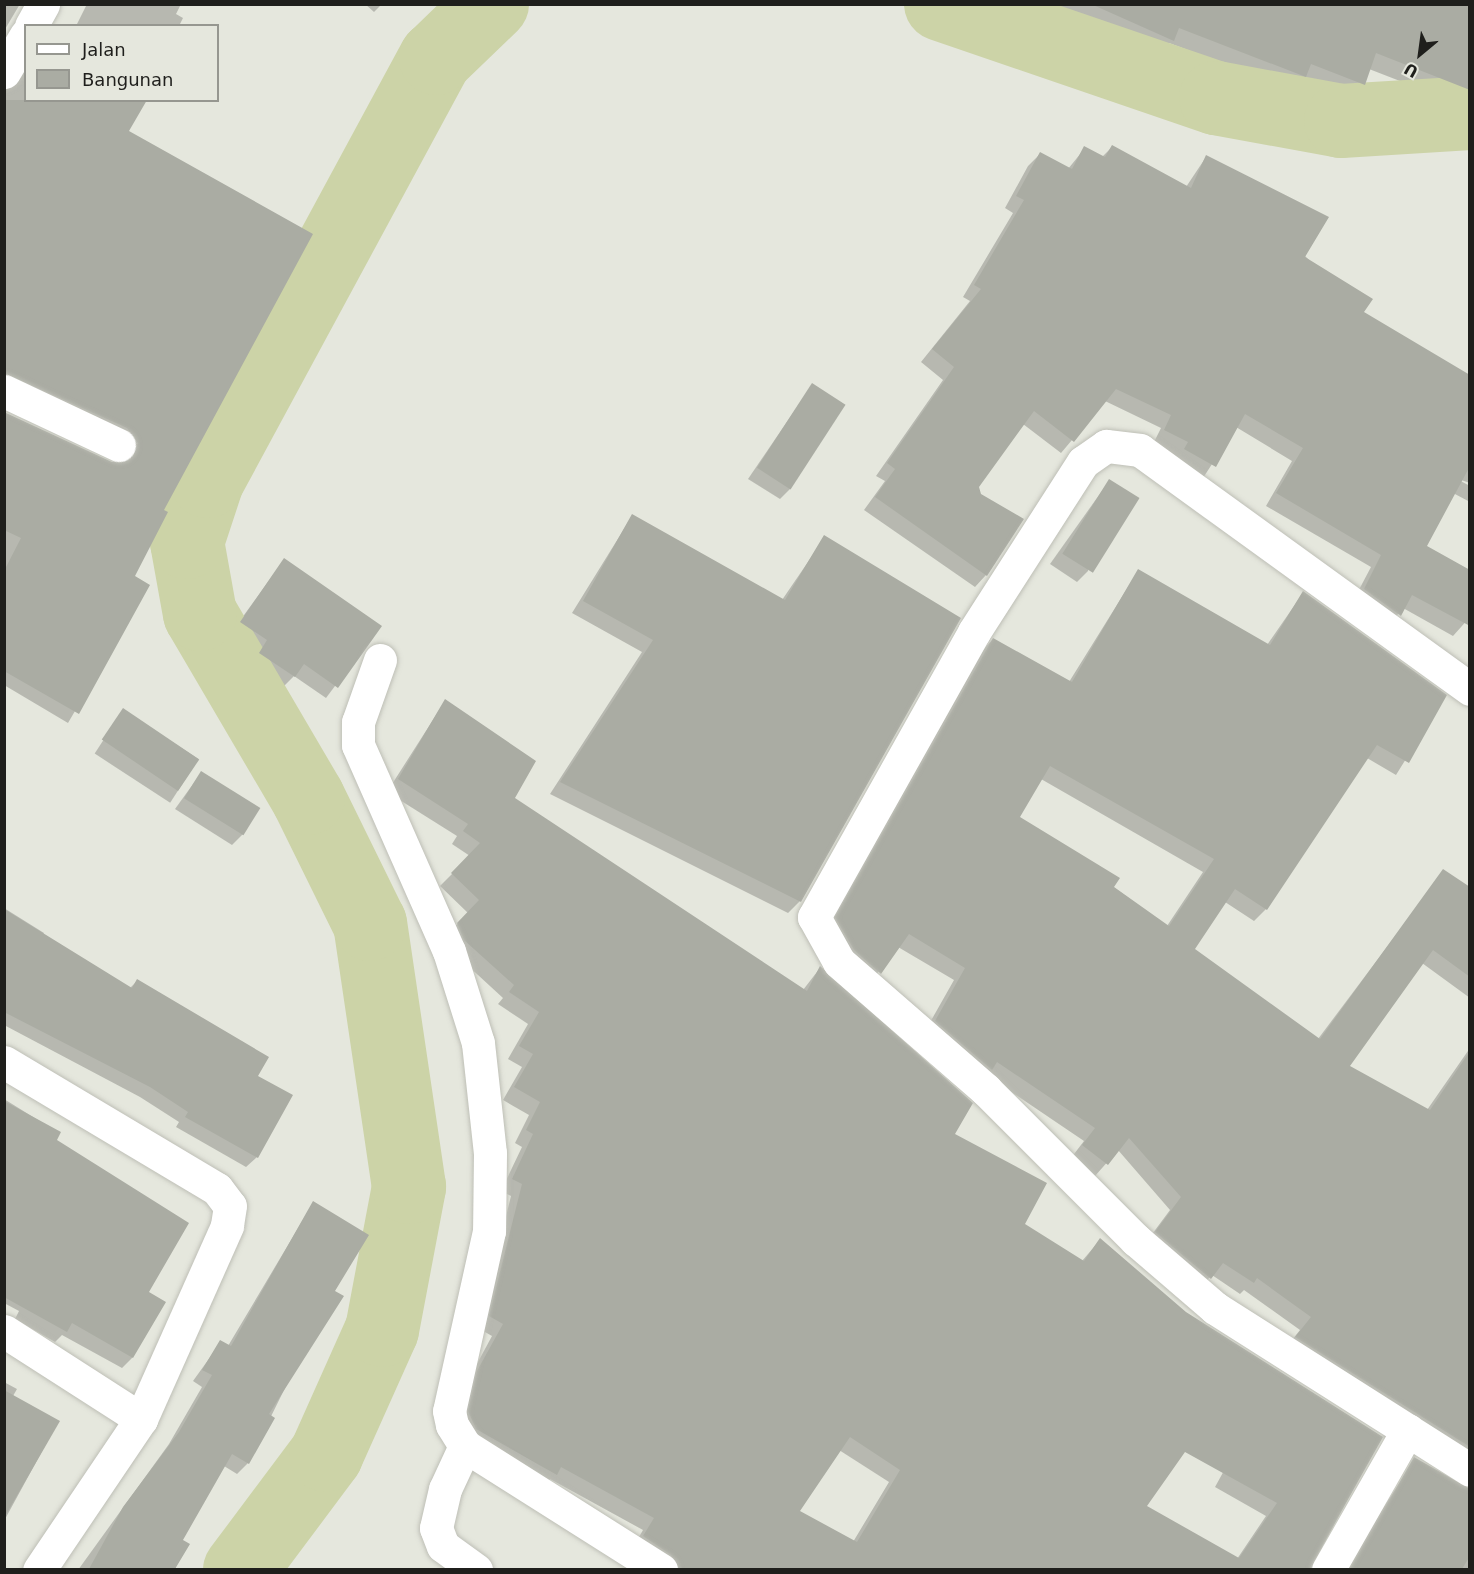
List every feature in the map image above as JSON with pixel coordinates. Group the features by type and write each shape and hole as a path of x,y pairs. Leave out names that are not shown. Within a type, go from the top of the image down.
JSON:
{"street":[{"path":"32,24 43,4"},
{"path":"4,72 24,38"},
{"path":"4,391 118,444"},
{"path":"1470,689 1140,450 1106,446 1083,462 974,632 814,917 839,962 986,1090 1136,1240 1215,1308 1470,1470"},
{"path":"380,660 358,722 358,745 449,951 478,1043 490,1153 489,1231 449,1411 465,1446 661,1569"},
{"path":"4,1062 217,1189 230,1206 226,1227 141,1419 39,1569"},
{"path":"4,1331 141,1419"},
{"path":"1328,1569 1408,1430"},
{"path":"465,1446 445,1489 436,1528 443,1546 476,1569"}],"building":[{"path":"1091,4 1470,4 1470,90 1376,53 1365,85 1311,64 1306,77 1179,28 1174,41"},
{"path":"4,100 146,102 129,131 313,234 164,510 168,512 135,576 150,585 79,714 4,671 4,571 21,538 4,530 4,412 112,462 130,460 138,443 127,428 4,373"},
{"path":"1112,145 1191,188 1206,155 1329,217 1305,257 1373,299 1364,312 1470,375 1470,466 1427,546 1470,570 1470,626 1412,595 1401,616 1364,589 1381,555 1276,493 1303,448 1245,414 1216,467 1184,449 1188,442 1164,430 1171,415 1116,389 1074,442 1034,411 979,487 981,494 1024,519 987,576 875,497 895,469 887,463 954,367 932,349 981,289 974,285 1024,200 1016,196 1040,152 1072,169 1084,146 1105,157"},
{"path":"812,383 846,405 791,489 757,468"},
{"path":"1109,479 1140,498 1093,573 1062,554"},
{"path":"632,514 785,600 824,535 961,618 801,902 560,782 653,640 583,601"},
{"path":"284,558 382,626 338,688 304,664 295,677 259,653 267,640 240,622"},
{"path":"1138,569 1270,645 1303,591 1447,695 1409,763 1377,745 1267,910 1235,889 1195,949 1320,1039 1443,869 1470,887 1470,977 1433,950 1350,1066 1430,1110 1470,1051 1470,1447 1295,1337 1311,1317 1257,1278 1254,1283 1223,1263 1211,1279 1155,1232 1181,1197 1129,1138 1108,1165 1082,1145 1095,1128 997,1062 992,1070 935,1021 965,968 909,934 881,974 854,950 835,917 993,638 1072,682","holes":["1050,766 1214,859 1169,926 1114,887 1120,878 1020,817"]},
{"path":"445,699 536,761 515,798 807,991 820,966 973,1103 955,1134 1047,1183 1025,1224 1084,1261 1100,1238 1186,1312 1383,1437 1309,1569 680,1569 671,1555 643,1536 654,1518 561,1467 557,1475 476,1429 468,1411 477,1371 503,1324 489,1316 522,1184 512,1179 533,1134 526,1130 540,1102 514,1087 533,1054 519,1046 539,1012 509,992 514,985 464,940 457,923 479,900 451,873 480,843 463,831 468,824 398,779","holes":["850,1437 900,1470 857,1542 800,1511","1185,1452 1277,1503 1239,1558 1147,1506"]},
{"path":"123,708 199,759 178,791 102,740"},
{"path":"201,771 260,808 243,835 184,798"},
{"path":"4,909 132,988 137,979 269,1057 258,1076 293,1095 258,1158 185,1117 188,1112 150,1087 4,1012"},
{"path":"4,1101 61,1132 57,1140 189,1223 149,1292 166,1302 133,1358 72,1323 67,1332 4,1297"},
{"path":"313,1201 369,1235 335,1291 344,1296 269,1414 275,1418 249,1464 232,1454 183,1540 190,1544 175,1569 89,1569 123,1507 179,1432 212,1375 202,1370 220,1340 231,1346"},
{"path":"4,1390 60,1421 4,1518"},
{"path":"1414,1457 1470,1489 1470,1556 1462,1569 1350,1569"}],"waterway":[{"path":"240,1570 326,1455 382,1330 409,1187 370,924 308,798 200,614 187,542 207,481 436,58 492,4"},
{"path":"941,4 1216,98 1341,121 1470,113"}]}
